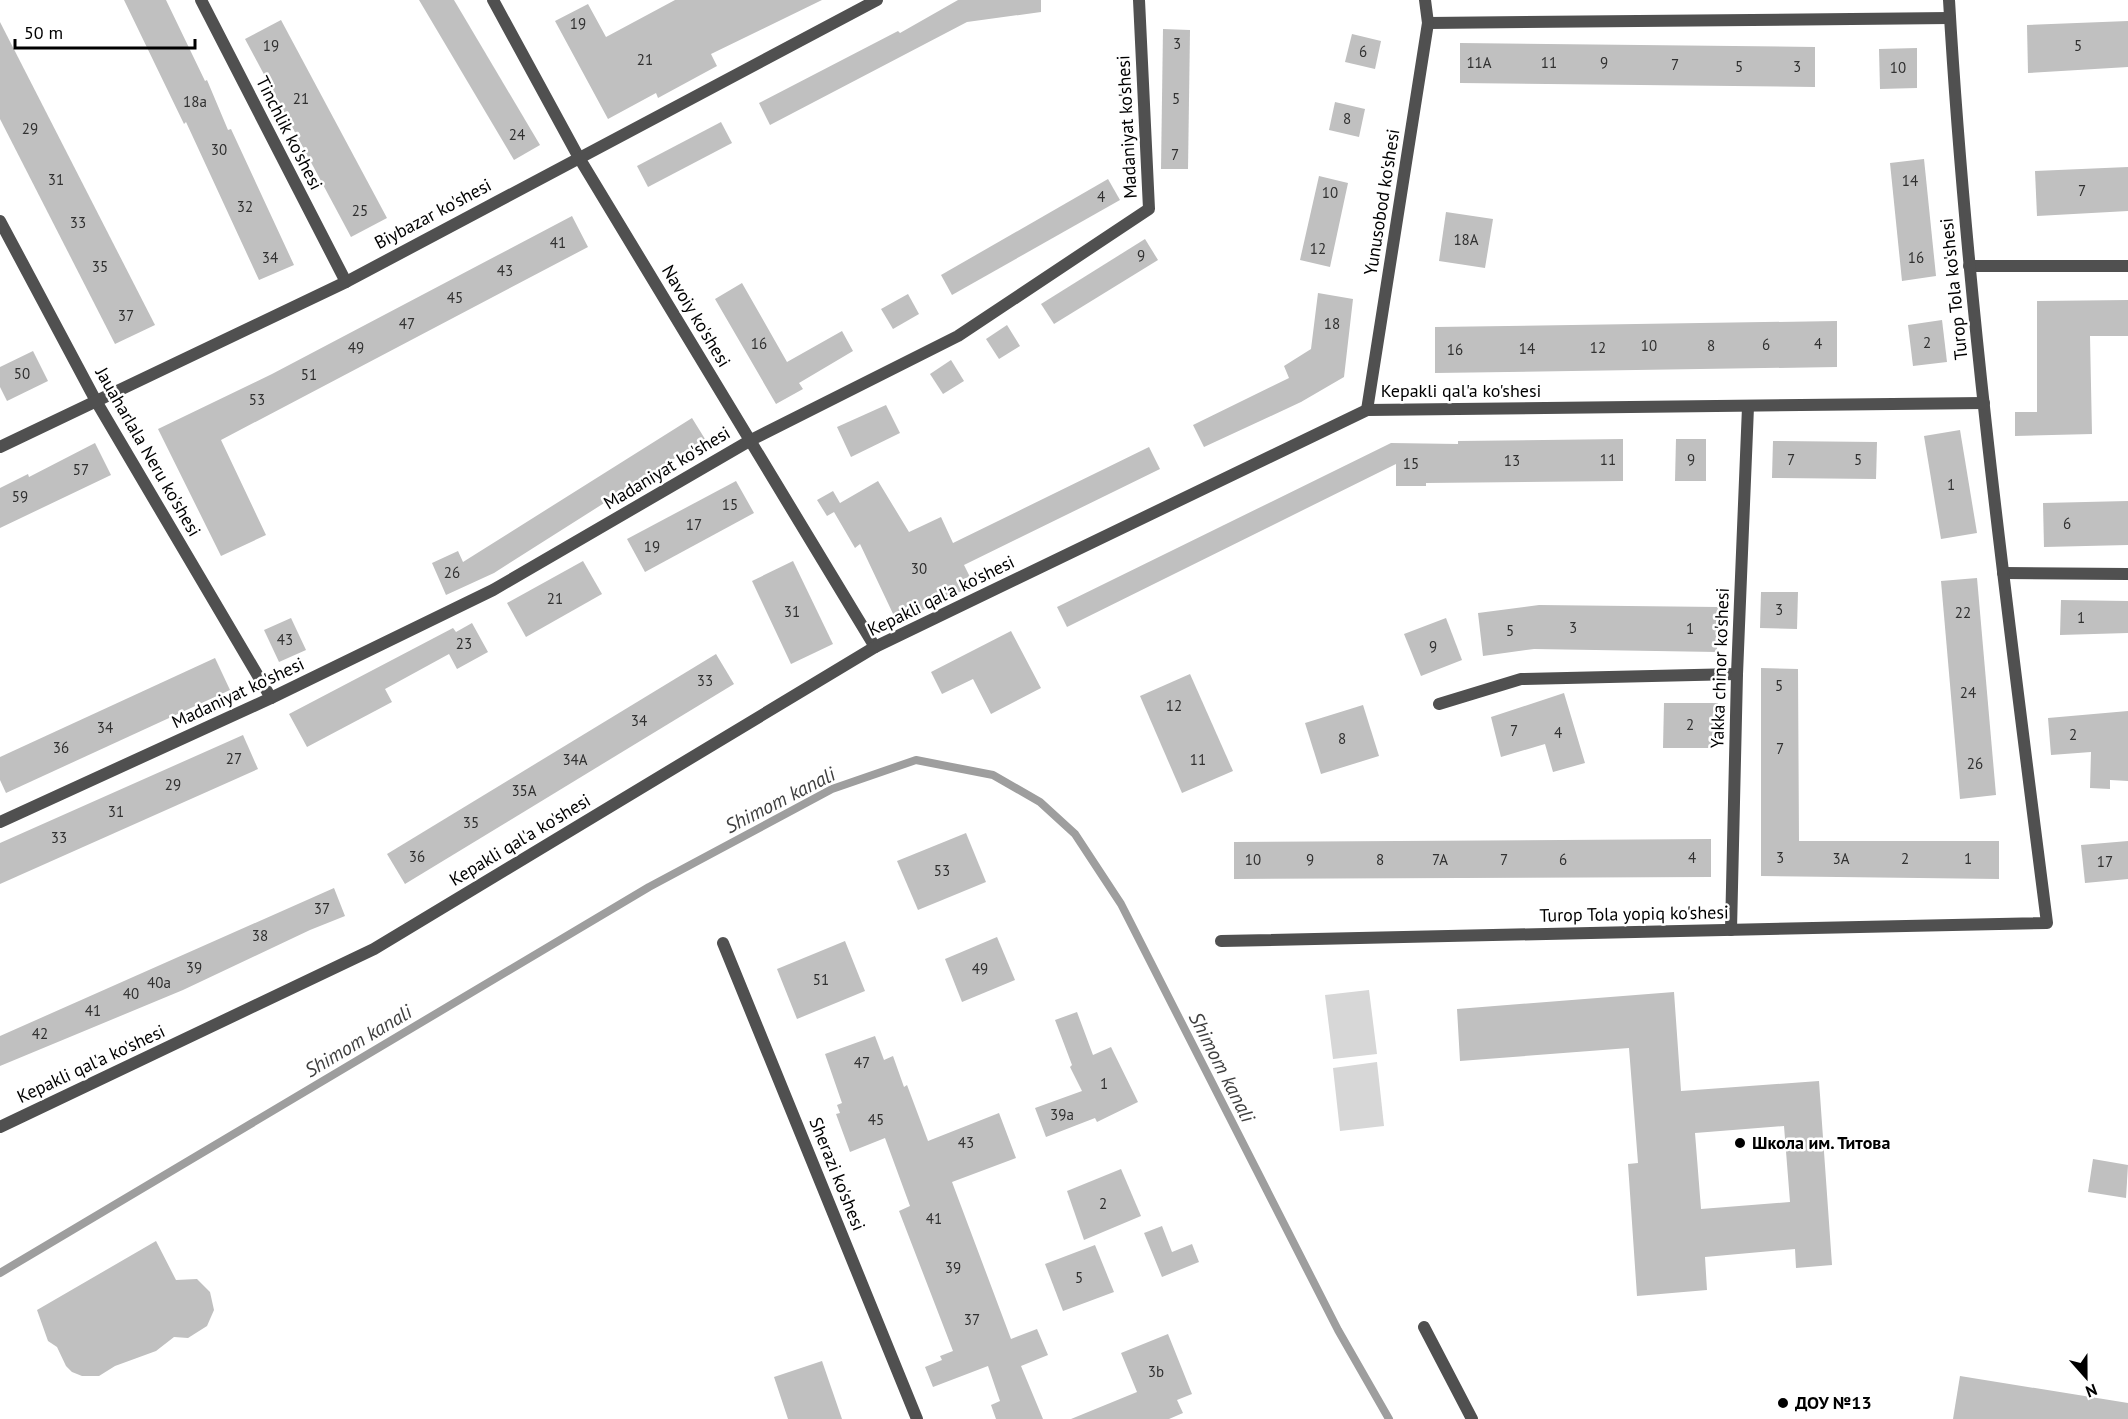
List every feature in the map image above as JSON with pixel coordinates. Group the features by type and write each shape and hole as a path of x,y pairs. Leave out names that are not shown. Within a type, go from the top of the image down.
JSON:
{"street":[{"name":"Tinchlik ko'shesi","path":"201,0 346,282"},
{"name":"Navoiy ko'shesi","path":"493,0 578,156 875,647"},
{"name":"Biybazar ko'shesi","path":"0,447 346,282 578,156 877,0"},
{"name":"Madaniyat ko'shesi","path":"0,822 271,698 493,590 751,440 958,336 1149,209 1139,0"},
{"name":"Yunusobod ko'shesi","path":"1367,410 1428,23 1425,0"},
{"name":"Turop Tola ko'shesi","path":"1949,0 1969,266 2003,573 2048,923"},
{"path":"1428,23 1950,18"},
{"name":"Jauaharlala Neru ko'shesi","path":"0,221 96,401 271,698"},
{"path":"1969,266 2128,266"},
{"name":"Kepakli qal'a ko'shesi","path":"0,1127 374,949 875,647 1367,410 1984,403"},
{"name":"Yakka chinor ko'shesi","path":"1731,930 1737,674 1748,407"},
{"path":"2003,573 2128,574"},
{"path":"1439,704 1521,679 1737,674"},
{"name":"Turop Tola yopiq ko'shesi","path":"1221,941 2048,923"},
{"name":"Sherazi ko'shesi","path":"723,943 917,1419"},
{"path":"1424,1327 1472,1419"}],"shaded area":[{"path":"1369,990 1377,1054 1333,1059 1325,995"},
{"path":"1377,1062 1384,1126 1340,1131 1333,1068"}],"building":[{"path":"124,0 166,0 205,81 207,80 228,130 231,129 294,265 259,280 186,122 184,124"},
{"path":"419,0 454,0 540,145 514,160"},
{"path":"675,0 822,0 711,54 717,66 658,98 656,93 608,119 555,21 588,4 606,37"},
{"path":"958,0 1041,0 1041,12 967,22 770,125 759,103 898,31 900,33"},
{"path":"281,20 387,218 351,237 245,39"},
{"path":"2128,21 2128,67 2028,73 2027,25"},
{"path":"0,22 155,325 115,344 0,119"},
{"path":"1163,29 1190,30 1188,169 1161,169"},
{"path":"1352,34 1381,41 1375,69 1345,62"},
{"path":"1460,43 1815,47 1815,87 1460,83"},
{"path":"1917,48 1917,88 1880,89 1879,49"},
{"path":"1335,102 1365,109 1359,137 1329,130"},
{"path":"721,122 732,143 648,187 637,166"},
{"path":"1924,159 1936,276 1902,281 1890,163"},
{"path":"2128,167 2128,211 2037,216 2035,171"},
{"path":"1319,176 1348,183 1330,267 1300,260"},
{"path":"1108,179 1120,200 952,295 941,275"},
{"path":"1446,212 1493,219 1485,268 1439,261"},
{"path":"572,216 588,247 221,440 266,535 221,556 158,429 272,374"},
{"path":"1145,239 1158,260 1054,324 1041,304"},
{"path":"742,283 787,362 842,331 853,351 799,383 803,389 776,404 715,299"},
{"path":"1318,293 1353,299 1344,377 1301,402 1204,447 1193,425 1289,378 1284,366 1311,349"},
{"path":"908,294 919,314 893,329 881,309"},
{"path":"2128,300 2128,336 2090,336 2092,434 2015,436 2015,412 2037,412 2037,301"},
{"path":"1942,320 1947,362 1913,366 1908,325"},
{"path":"1837,321 1837,367 1435,373 1435,327"},
{"path":"1007,325 1020,346 999,359 986,339"},
{"path":"33,351 48,381 7,401 0,387 0,367"},
{"path":"951,360 964,381 943,394 930,374"},
{"path":"886,405 900,433 851,457 837,427"},
{"path":"692,418 705,439 494,573 446,595 432,563 458,551 463,562"},
{"path":"1960,430 1977,533 1941,539 1924,436"},
{"path":"1623,439 1623,481 1426,483 1426,486 1396,486 1396,464 1067,627 1057,607 1391,443 1458,444 1458,441"},
{"path":"1676,439 1706,439 1706,481 1675,481"},
{"path":"1773,441 1877,442 1876,479 1772,478"},
{"path":"95,443 111,475 0,528 0,488 28,474 29,477"},
{"path":"1149,447 1160,469 964,565 974,585 917,613 914,609 895,618 860,544 855,548 834,512 827,516 817,500 833,491 840,503 878,481 909,532 941,517 953,543"},
{"path":"736,481 754,513 645,572 627,539"},
{"path":"2128,501 2128,545 2044,547 2043,503"},
{"path":"583,561 602,594 526,637 507,603"},
{"path":"793,561 833,644 791,664 752,581"},
{"path":"1977,578 1996,795 1960,799 1941,581"},
{"path":"1761,592 1798,592 1797,629 1760,628"},
{"path":"2061,600 2128,601 2128,633 2060,635"},
{"path":"1539,605 1718,607 1717,652 1534,649 1483,656 1478,613"},
{"path":"291,618 306,650 279,662 264,630"},
{"path":"1446,618 1462,660 1421,676 1404,634"},
{"path":"472,623 488,652 457,669 449,654 385,689 392,702 307,747 289,714 453,628 456,632"},
{"path":"1011,631 1041,688 991,714 973,679 942,694 931,672"},
{"path":"716,654 734,684 405,884 387,854"},
{"path":"215,658 230,690 6,793 0,780 0,757"},
{"path":"1761,668 1798,669 1799,841 1999,841 1999,879 1761,876"},
{"path":"1190,674 1233,771 1182,793 1140,696"},
{"path":"1564,693 1585,763 1553,772 1545,744 1501,757 1491,717"},
{"path":"1664,703 1718,703 1717,748 1663,748"},
{"path":"1363,705 1379,756 1321,774 1305,723"},
{"path":"2128,711 2128,781 2110,780 2110,789 2090,788 2091,752 2051,755 2048,718"},
{"path":"243,735 258,769 0,884 0,843"},
{"path":"966,833 986,882 918,910 897,861"},
{"path":"1711,839 1711,877 1234,879 1234,842"},
{"path":"2128,841 2128,879 2085,883 2081,845"},
{"path":"334,888 345,916 310,930 183,990 0,1066 0,1036"},
{"path":"997,937 1015,980 962,1002 945,959"},
{"path":"845,941 865,991 797,1019 777,969"},
{"path":"1674,992 1681,1091 1819,1081 1832,1265 1796,1268 1795,1249 1705,1257 1707,1290 1637,1296 1628,1164 1638,1163 1629,1048 1460,1061 1457,1009","holes":["1784,1126 1790,1202 1701,1209 1695,1133"]},
{"path":"1077,1012 1093,1055 1111,1047 1138,1102 1097,1122 1095,1118 1046,1137 1035,1108 1082,1091 1070,1067 1072,1065 1055,1020"},
{"path":"875,1036 884,1060 893,1056 904,1087 907,1085 928,1141 999,1113 1016,1158 952,1182 1011,1339 1037,1329 1048,1355 1021,1366 1043,1419 996,1419 991,1405 1000,1401 988,1366 933,1387 925,1367 942,1360 940,1356 953,1351 899,1211 910,1206 885,1138 850,1152 836,1114 840,1113 837,1105 842,1103 825,1054"},
{"path":"2093,1159 2128,1165 2126,1198 2088,1192"},
{"path":"1121,1169 1141,1216 1084,1240 1067,1191"},
{"path":"1162,1226 1172,1252 1192,1244 1199,1262 1162,1277 1144,1233"},
{"path":"156,1241 176,1280 197,1279 210,1292 214,1310 207,1326 188,1338 174,1337 156,1351 115,1366 99,1376 82,1376 72,1372 66,1366 57,1347 48,1341 37,1310"},
{"path":"1095,1245 1114,1292 1063,1311 1045,1264"},
{"path":"1168,1334 1192,1394 1177,1400 1183,1413 1169,1419 1071,1419 1137,1392 1121,1353"},
{"path":"822,1361 842,1419 788,1419 774,1377"},
{"path":"1960,1376 2128,1403 2128,1419 1953,1419"}],"waterway":[{"name":"Shimom kanali","path":"0,1273 649,887 832,789 916,760 993,775 1040,802 1075,834 1121,904 1338,1330 1389,1419"}],"place":[{"name":"Школа им. Титова","path":"1740,1143"},
{"name":"ДОУ №13","path":"1783,1403"}]}
